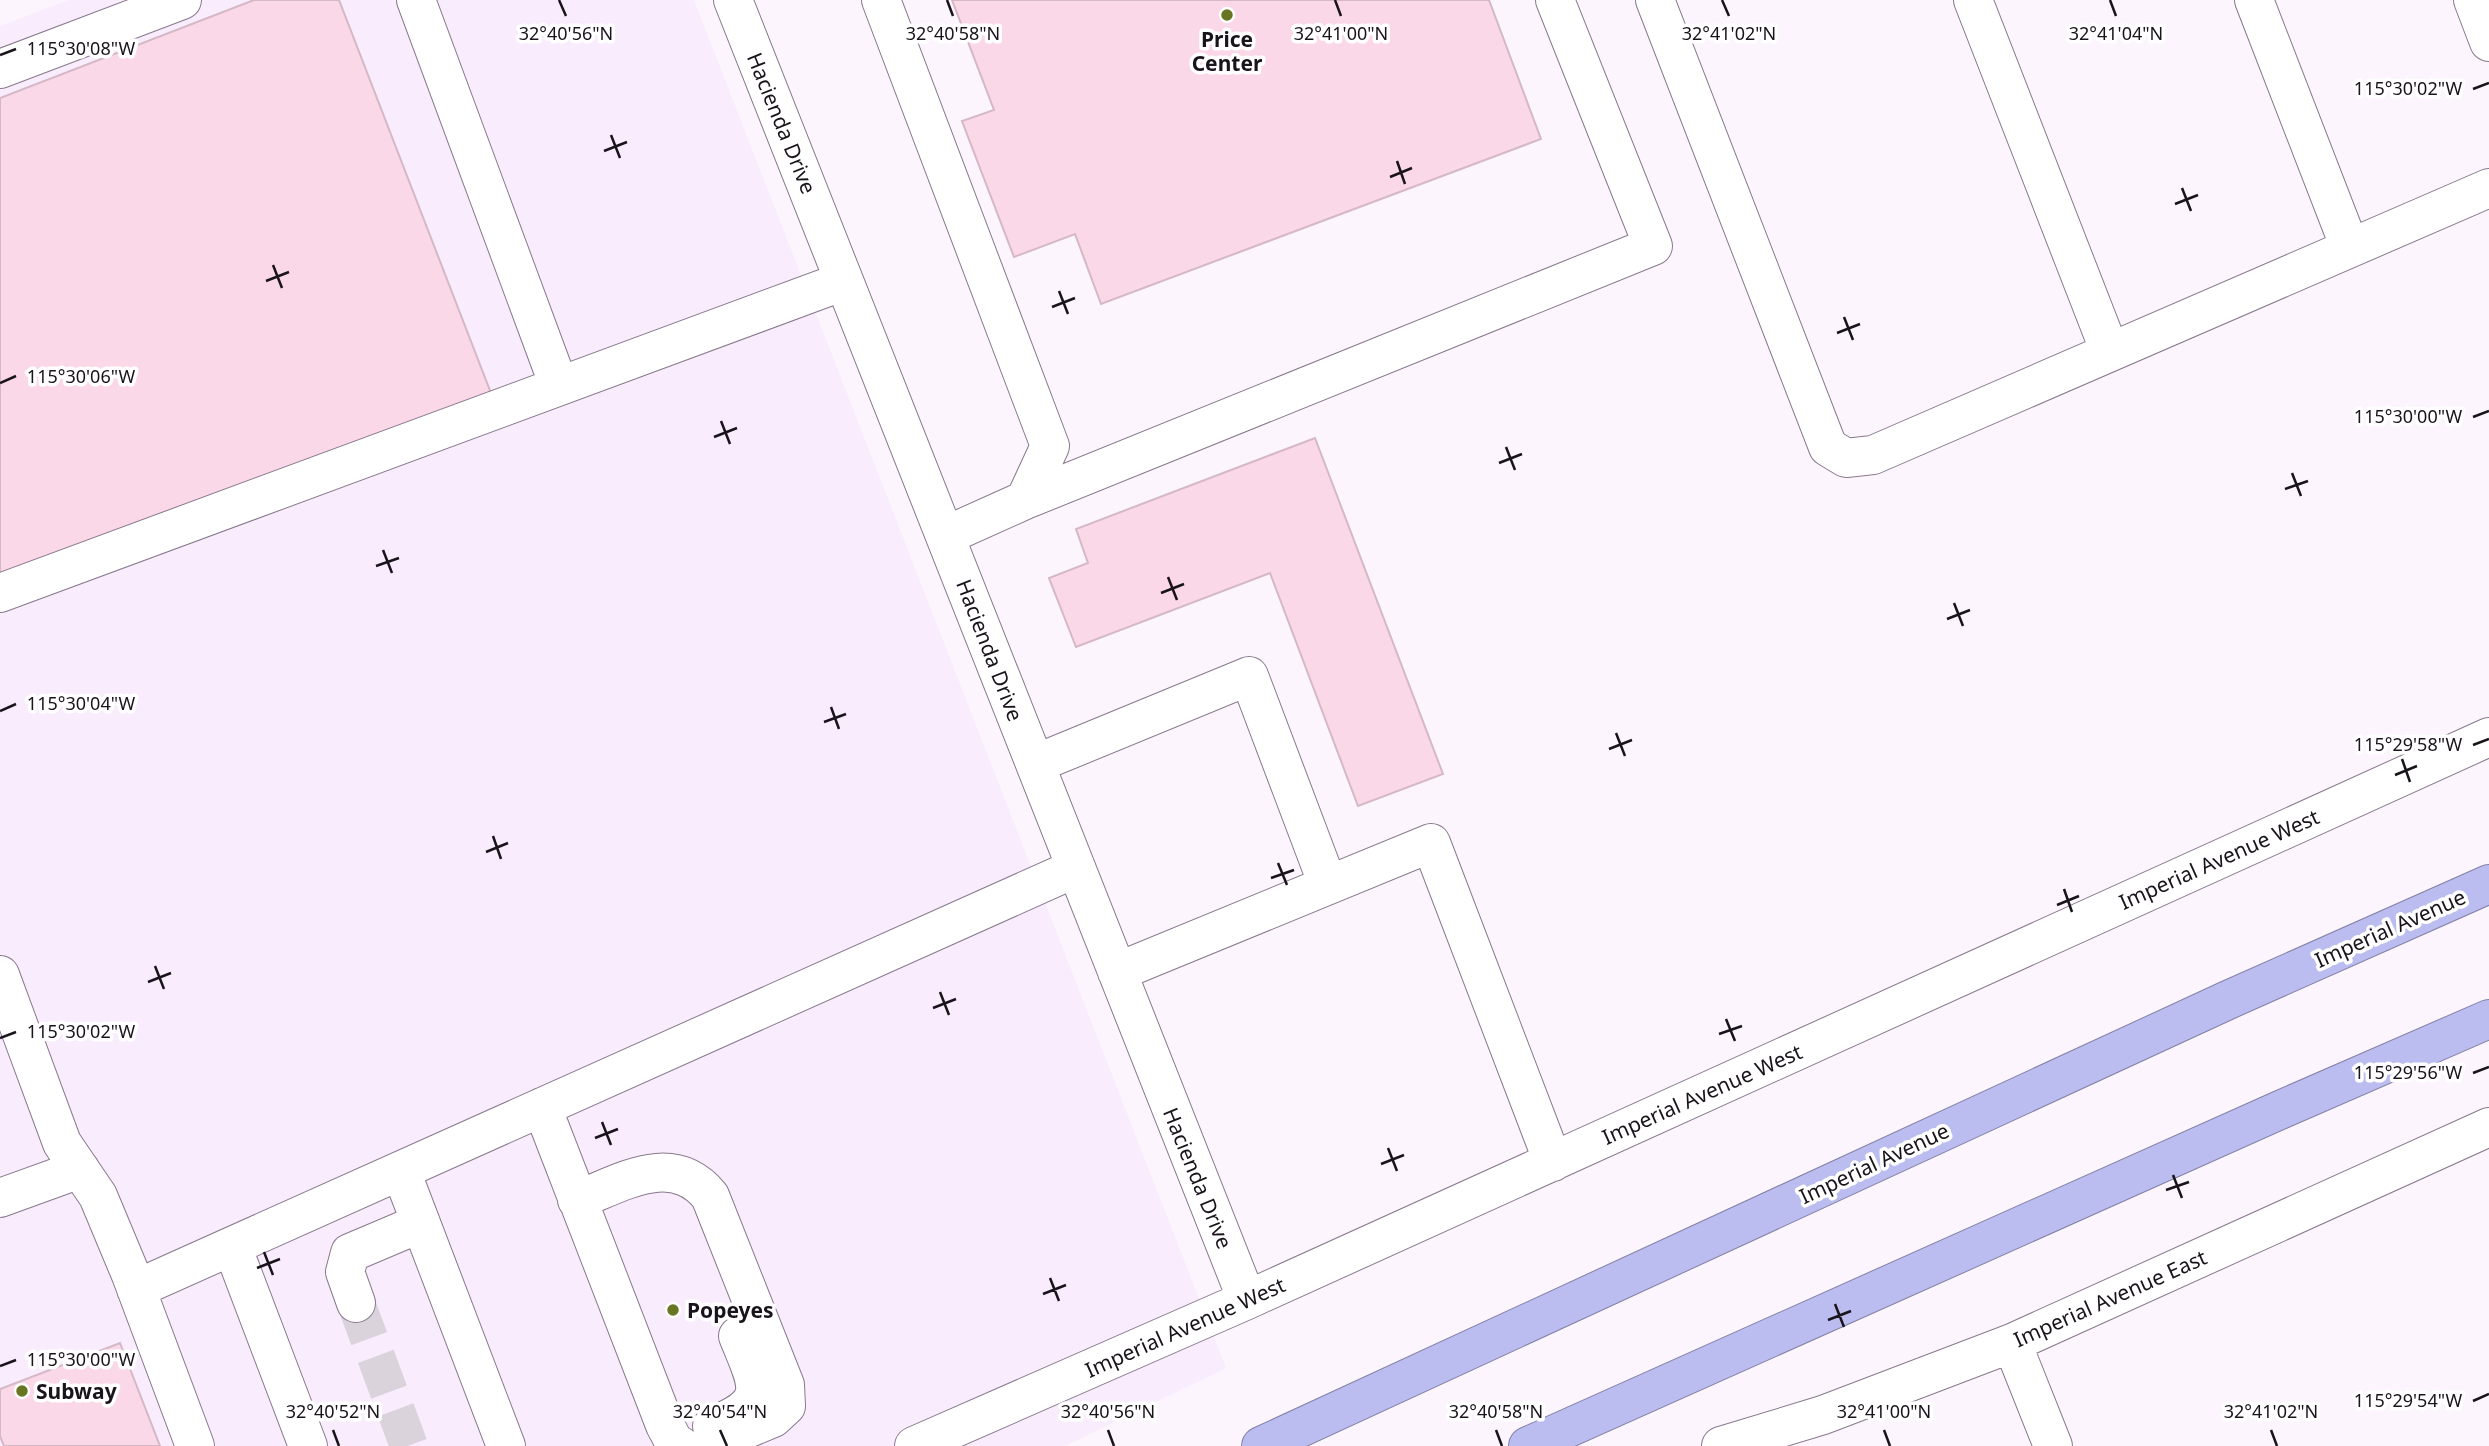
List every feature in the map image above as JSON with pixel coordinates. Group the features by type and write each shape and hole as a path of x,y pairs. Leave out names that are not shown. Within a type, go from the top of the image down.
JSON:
{"highway":[{"name":"Imperial Avenue","path":"1261,1446 2228,1000 2489,884"},
{"path":"1528,1446 2489,1019"}],"street":[{"path":"0,69 182,0"},
{"path":"416,0 559,386"},
{"name":"Hacienda Drive","path":"733,0 1247,1300"},
{"path":"881,0 1050,446 1025,500"},
{"path":"945,536 1025,500 1653,246 1555,0"},
{"path":"1655,0 1828,447 1846,458 1872,454 2489,188"},
{"path":"1973,0 2110,352"},
{"path":"2254,0 2350,248"},
{"path":"0,593 844,281"},
{"path":"1035,764 1249,676 1328,885"},
{"name":"Imperial Avenue West","path":"914,1446 1247,1300 2489,737"},
{"path":"1116,972 1431,843 1553,1161"},
{"path":"136,1289 1076,868"},
{"path":"0,975 62,1143 98,1196 195,1446"},
{"path":"542,1107 577,1200 665,1425 687,1445 745,1410 755,1395 755,1380 693,1224 695,1205 710,1196 700,1184 674,1172 652,1172 577,1200"},
{"name":"Imperial Avenue East","path":"1721,1446 1829,1430 2012,1343 2489,1127"},
{"path":"0,1198 80,1169"},
{"path":"401,1171 506,1446"},
{"path":"356,1303 345,1272 350,1253 421,1223"},
{"path":"232,1246 308,1446"},
{"path":"2012,1343 2053,1446"}],"shaded area":[{"path":"69,0 694,0 1226,1368 1065,1446 0,1446 0,26"}],"building":[{"path":"254,0 339,0 494,401 0,591 0,98"},
{"path":"952,0 1489,0 1541,139 1101,304 1075,234 1014,257 962,121 994,110"},
{"path":"1315,438 1443,774 1358,806 1270,573 1076,647 1049,578 1088,563 1076,529"},
{"path":"120,1343 160,1446 4,1446 0,1436 0,1389"}],"tunnel":[{"path":"356,1303 409,1446"}],"place":[{"name":"Price Center","path":"1227,15"},
{"name":"Popeyes","path":"673,1310"},
{"name":"Subway","path":"22,1391"}]}
